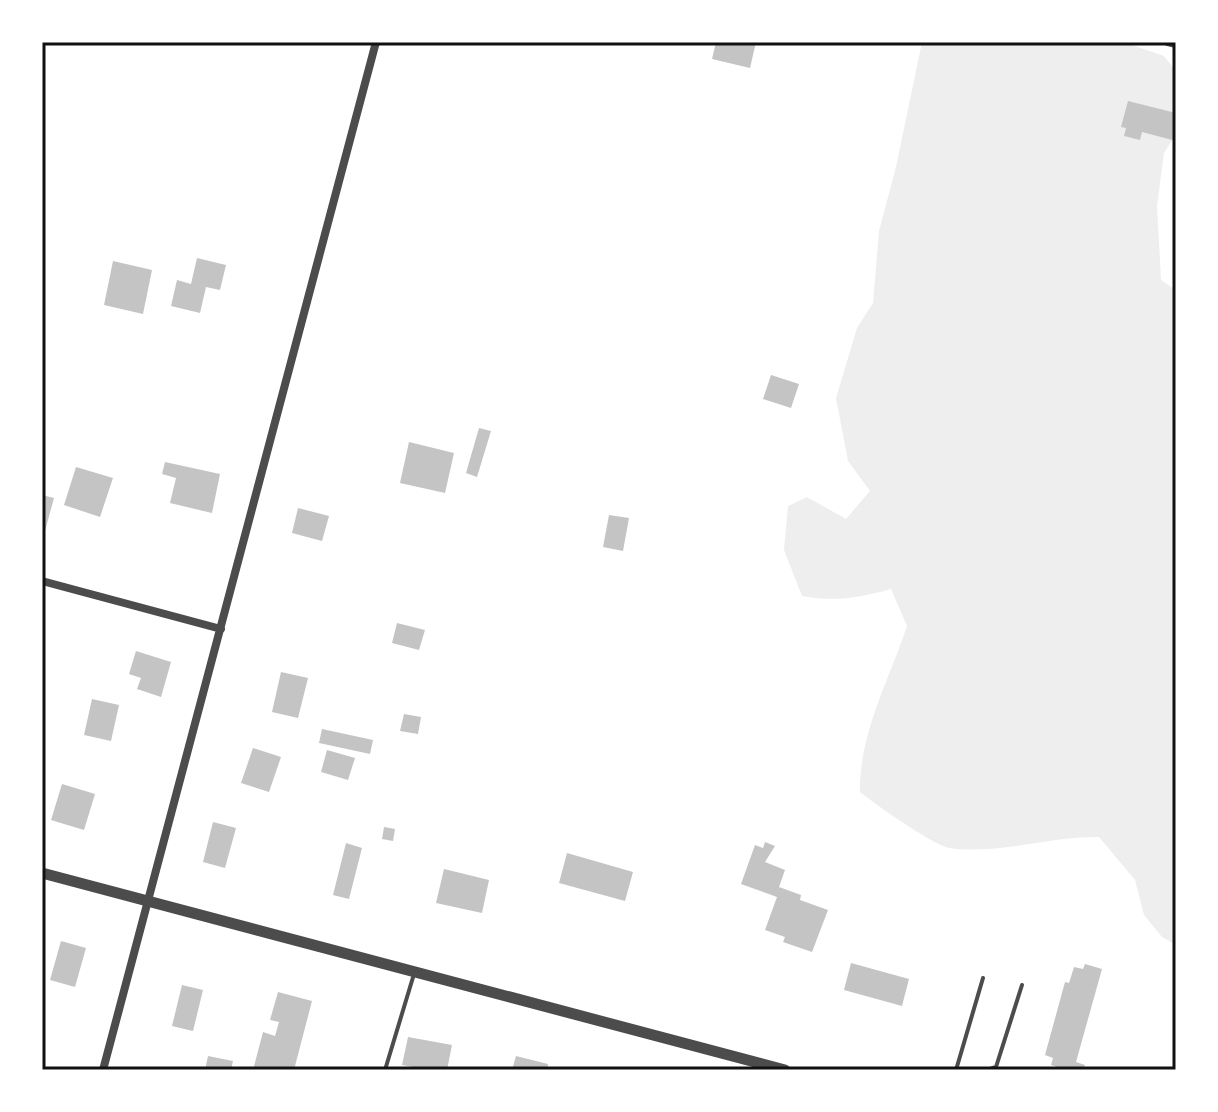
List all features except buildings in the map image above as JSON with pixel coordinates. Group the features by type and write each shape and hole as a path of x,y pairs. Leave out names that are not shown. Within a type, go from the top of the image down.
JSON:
{"street":[{"path":"103,1070 376,42"},
{"path":"1168,42 1176,44"},
{"path":"42,581 221,629"},
{"path":"42,873 785,1070"}],"lane":[{"path":"385,1070 415,972"},
{"path":"956,1070 983,978"},
{"path":"987,1070 996,1067 1022,985"}],"shaded area":[{"path":"922,42 1129,44 1164,56 1176,71 1176,134 1164,153 1157,206 1161,280 1176,290 1176,945 1162,937 1144,915 1135,880 1099,837 986,849 950,848 918,833 860,792 864,749 907,626 891,589 847,598 802,596 784,550 788,506 807,497 846,519 870,491 848,461 836,398 857,328 873,303 879,231"}]}
